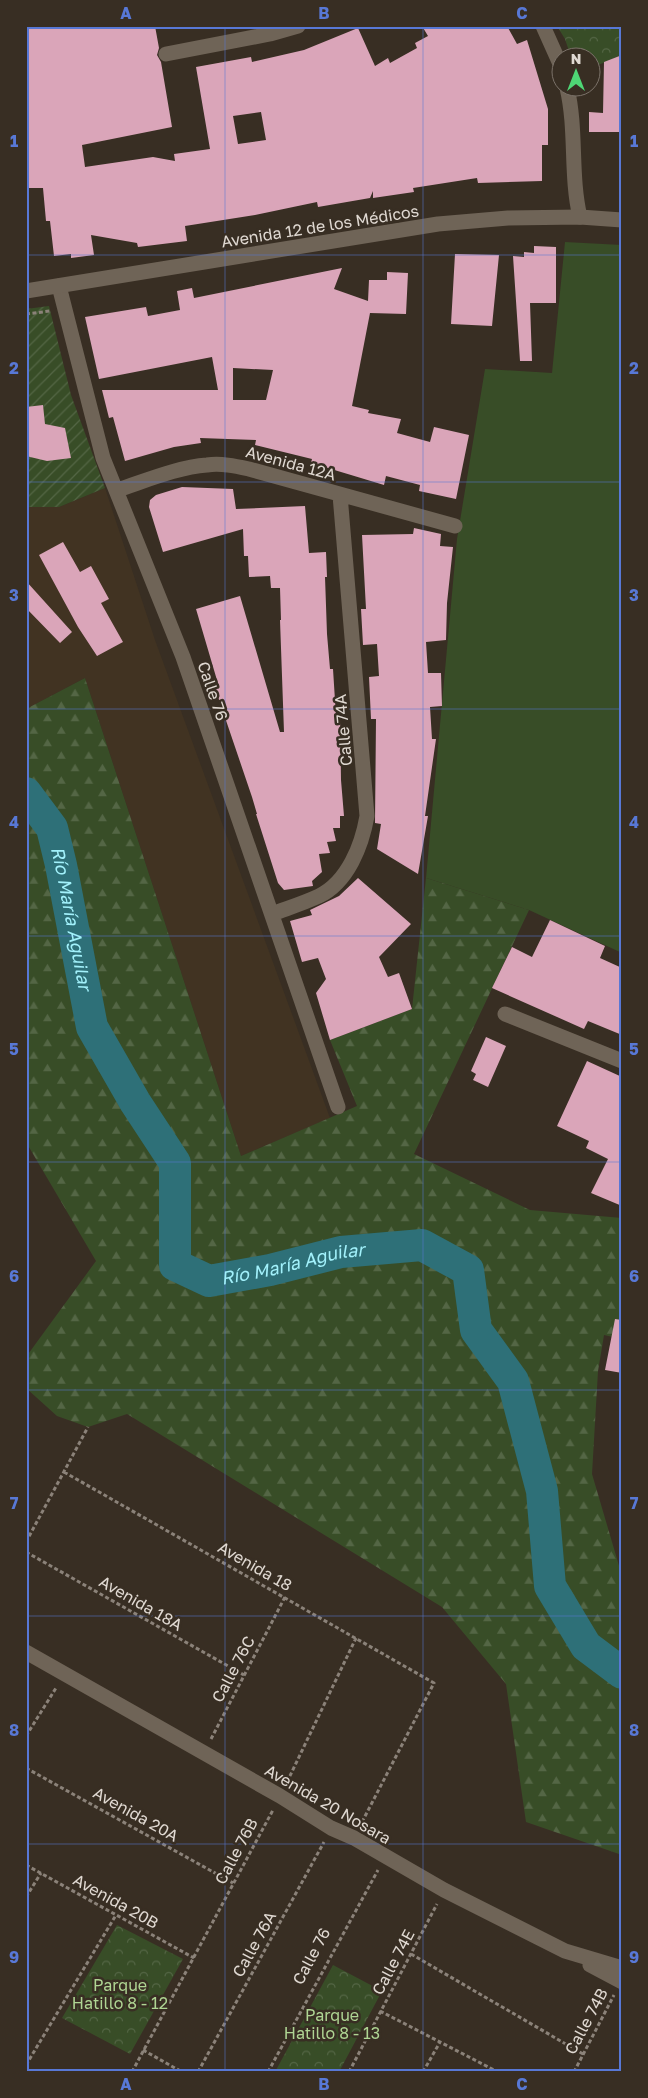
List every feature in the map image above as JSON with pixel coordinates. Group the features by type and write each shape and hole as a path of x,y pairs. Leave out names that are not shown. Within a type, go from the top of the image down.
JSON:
{"street":[{"path":"166,54 270,34 298,26"},
{"path":"543,26 553,48"},
{"path":"568,98 573,123 577,202 580,217"},
{"name":"Avenida 12 de los Médicos","path":"26,291 438,224 508,218 580,217 622,220"},
{"name":"Calle 76","path":"59,286 103,458 183,657 338,1107"},
{"name":"Avenida 12A","path":"117,490 186,469 226,464 455,526"},
{"name":"Calle 74A","path":"272,914 320,895 331,887 353,860 366,824 366,796 340,495"},
{"path":"505,1014 622,1061"},
{"name":"Avenida 20 Nosara","path":"26,1652 280,1796 331,1828 354,1838 444,1890 565,1951 622,1968"},
{"path":"565,1951 622,1982"}],"path":[{"path":"26,314 64,310"},
{"path":"26,1542 88,1427"},
{"name":"Avenida 18","path":"64,1472 434,1683 354,1838"},
{"name":"Avenida 18A","path":"26,1552 244,1675"},
{"name":"Calle 76C","path":"203,1753 285,1597"},
{"name":"Calle 76B","path":"132,2072 280,1796 356,1638"},
{"path":"26,1736 65,1674"},
{"name":"Avenida 20A","path":"26,1768 233,1883"},
{"name":"Calle 76A","path":"198,2072 331,1828"},
{"name":"Calle 76","path":"268,2072 385,1856"},
{"name":"Avenida 20B","path":"26,1865 194,1958"},
{"path":"26,1897 40,1873"},
{"name":"Calle 74E","path":"349,2072 444,1890"},
{"path":"26,2065 116,1915"},
{"path":"411,1954 583,2054"},
{"name":"Calle 74B","path":"574,2072 622,1982"},
{"path":"380,2011 498,2072"},
{"path":"423,2072 440,2042"},
{"path":"143,2050 182,2072"},
{"path":"483,2072 486,2066"}],"shaded area":[{"path":"105,488 155,640 330,1118 241,1156 85,678 26,709 26,507 59,507"}],"green space":[{"path":"557,26 622,26 622,55 600,64 600,48 568,48"},
{"path":"565,242 622,245 622,953 529,910 426,878 457,539 485,369 552,373"},
{"path":"49,306 71,395 105,488 59,507 26,507 26,309"},
{"path":"85,678 241,1156 357,1106 330,1040 412,1009 426,878 529,910 414,1154 530,1210 622,1218 622,1339 604,1335 598,1371 592,1474 622,1576 622,1855 526,1822 506,1684 442,1607 127,1414 88,1427 57,1416 26,1388 26,1357 96,1261 26,1142 26,709"},
{"name":"Parque Hatillo 8 - 12","path":"117,1925 183,1959 130,2054 62,2018"},
{"name":"Parque Hatillo 8 - 13","path":"333,1965 382,1991 339,2072 275,2072"}],"building":[{"path":"26,26 155,26 159,48 157,55 161,62 172,127 82,145 85,167 153,157 175,161 174,154 210,149 196,67 251,57 252,62 304,50 358,28 375,66 388,58 390,63 417,48 415,43 428,36 422,26 507,26 517,44 527,40 548,109 548,145 542,145 542,181 478,183 477,178 413,188 414,192 373,198 373,191 370,198 318,207 317,202 255,215 185,226 187,241 138,247 137,243 91,235 94,255 71,258 71,254 54,256 50,221 46,221 43,188 26,188","holes":["261,112 266,140 238,144 233,116"]},
{"path":"622,55 622,132 589,132 589,112 603,113 604,62"},
{"path":"534,246 556,247 556,303 530,303 532,361 520,361 513,256 524,257 524,252 534,253"},
{"path":"455,254 499,255 492,326 451,324"},
{"path":"342,268 334,289 368,301 369,280 387,280 387,272 408,273 406,314 370,313 352,406 369,410 368,413 401,419 397,433 430,442 434,427 469,435 456,499 419,491 420,485 386,476 384,485 311,463 312,459 255,445 256,440 200,438 201,443 174,447 125,461 113,417 109,418 102,390 218,390 212,357 99,379 85,317 146,307 148,316 180,310 177,291 192,288 194,298","holes":["233,368 273,370 266,400 233,400"]},
{"path":"43,405 45,424 65,428 71,458 47,461 26,456 26,407"},
{"path":"182,487 233,489 236,509 305,506 309,553 326,552 327,634 330,669 333,669 336,716 340,715 341,780 344,816 340,816 340,828 333,828 336,841 327,842 330,853 319,854 322,872 312,881 313,886 284,890 278,883 252,797 215,688 219,687 196,609 240,596 280,732 284,732 280,588 271,588 270,576 249,577 248,556 244,556 243,529 163,552 149,507 150,500 156,495"},
{"path":"414,528 441,534 440,546 453,547 447,603 446,640 426,642 428,673 441,673 442,706 430,707 432,739 436,739 425,816 428,816 418,874 377,849 381,824 375,823 376,719 371,719 369,677 379,676 377,644 363,645 361,609 366,609 362,535 413,534"},
{"path":"63,542 80,572 91,566 109,599 101,603 123,642 97,656 78,627 39,555"},
{"path":"26,581 72,632 60,643 26,608"},
{"path":"358,878 411,924 379,957 388,977 399,973 412,1009 330,1040 316,993 326,979 318,958 302,962 290,921 312,915 310,910 339,896"},
{"path":"550,920 605,946 600,958 622,968 622,1035 588,1021 584,1029 492,988 512,947 532,957"},
{"path":"486,1037 506,1046 488,1087 473,1080 476,1074 471,1071"},
{"path":"587,1061 622,1077 622,1206 591,1193 608,1159 586,1148 589,1141 557,1126"},
{"path":"615,1319 622,1320 622,1373 605,1370"}],"waterway":[{"name":"Río María Aguilar","path":"26,793 52,828 61,865 92,1027 135,1102 175,1163 175,1265 209,1281 270,1270 341,1252 422,1245 468,1270 476,1330 513,1381 542,1491 550,1586 586,1646 622,1673"}]}
